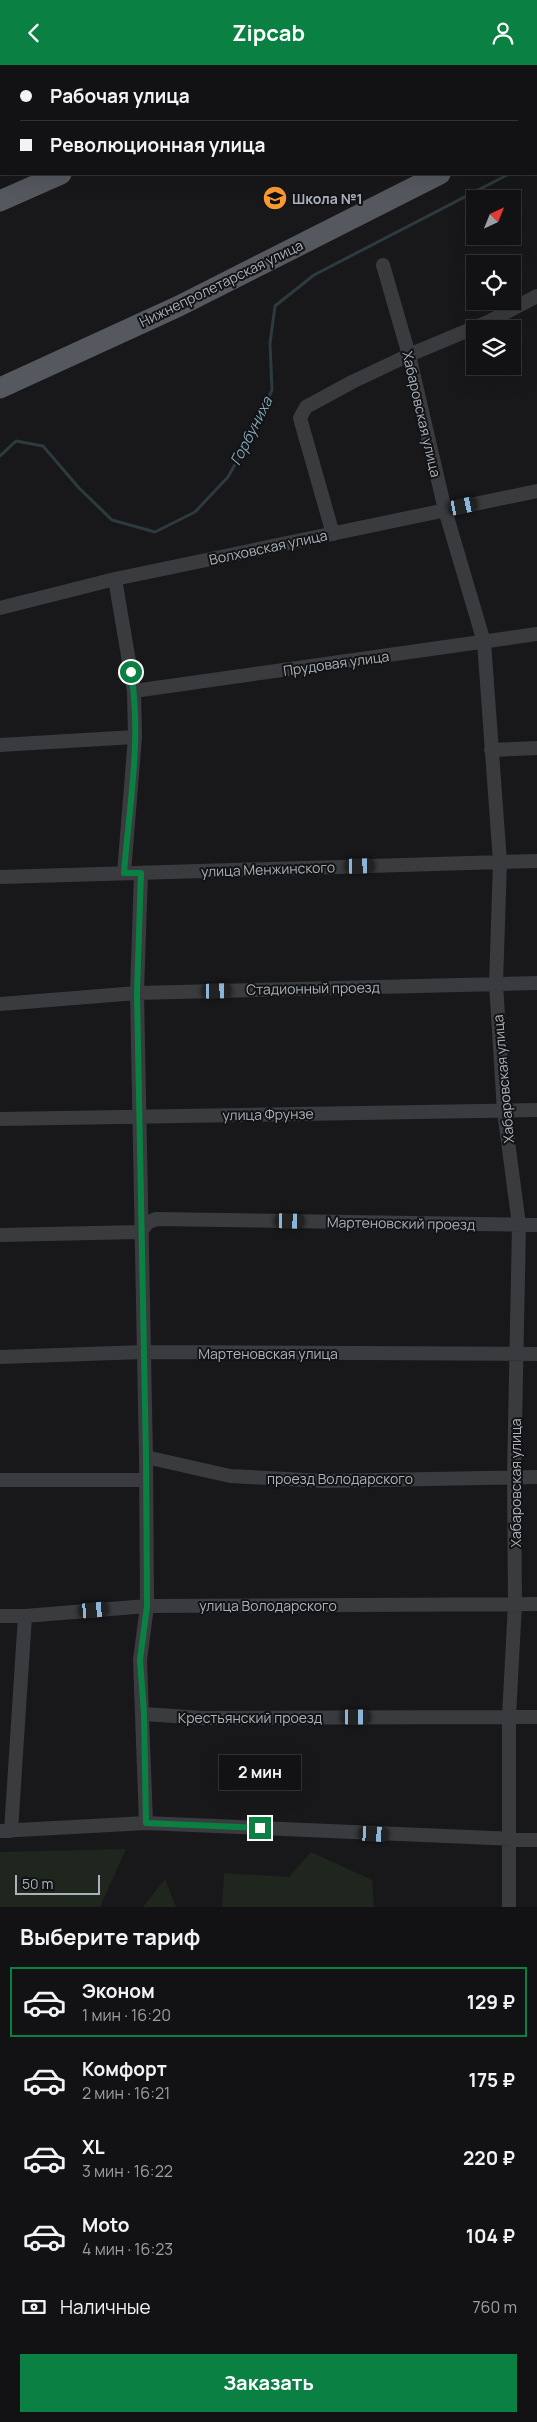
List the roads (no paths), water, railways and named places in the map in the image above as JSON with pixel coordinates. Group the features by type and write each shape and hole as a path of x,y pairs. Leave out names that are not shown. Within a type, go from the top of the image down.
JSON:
{"main road":[{"path":"0,201 59,175"},
{"name":"Нижнепролетарская улица","path":"0,388 179,306 438,175"}],"street":[{"name":"Хабаровская улица","path":"383,265 409,355 445,510 484,642 500,862 496,984 504,1111 519,1225 514,1476 515,1604 509,1716 509,1907"},
{"path":"333,534 300,418 306,407 409,355 488,322 537,296"},
{"name":"Волховская улица","path":"0,608 115,579 537,491"},
{"path":"115,579 134,691 135,737 124,873"},
{"name":"Прудовая улица","path":"134,691 537,635"},
{"path":"0,745 135,737"},
{"path":"492,750 537,748"},
{"name":"улица Менжинского","path":"0,877 537,861"},
{"path":"141,873 137,993 138,1116 146,1457 147,1606 140,1660 144,1714 146,1823"},
{"name":"Стадионный проезд","path":"0,1004 137,993 537,983"},
{"name":"улица Фрунзе","path":"0,1119 537,1110"},
{"name":"Мартеновский проезд","path":"141,1232 147,1223 156,1219 537,1225"},
{"path":"0,1235 141,1232"},
{"name":"Мартеновская улица","path":"0,1357 144,1352 537,1354"},
{"name":"проезд Володарского","path":"146,1457 230,1476 324,1481 537,1477"},
{"path":"0,1480 145,1480"},
{"name":"улица Володарского","path":"0,1616 25,1616 147,1606 537,1604"},
{"path":"25,1616 6,1831 146,1823 508,1841 537,1840"},
{"name":"Крестьянский проезд","path":"144,1714 203,1718 537,1717"}],"waterway":[{"name":"Горбуниха","path":"0,456 16,441 43,446 79,488 112,520 155,532 195,512 228,477 252,434 272,390 270,343 275,306 314,275 507,175"}],"place":[{"name":"Школа №1","path":"275,198"}]}
